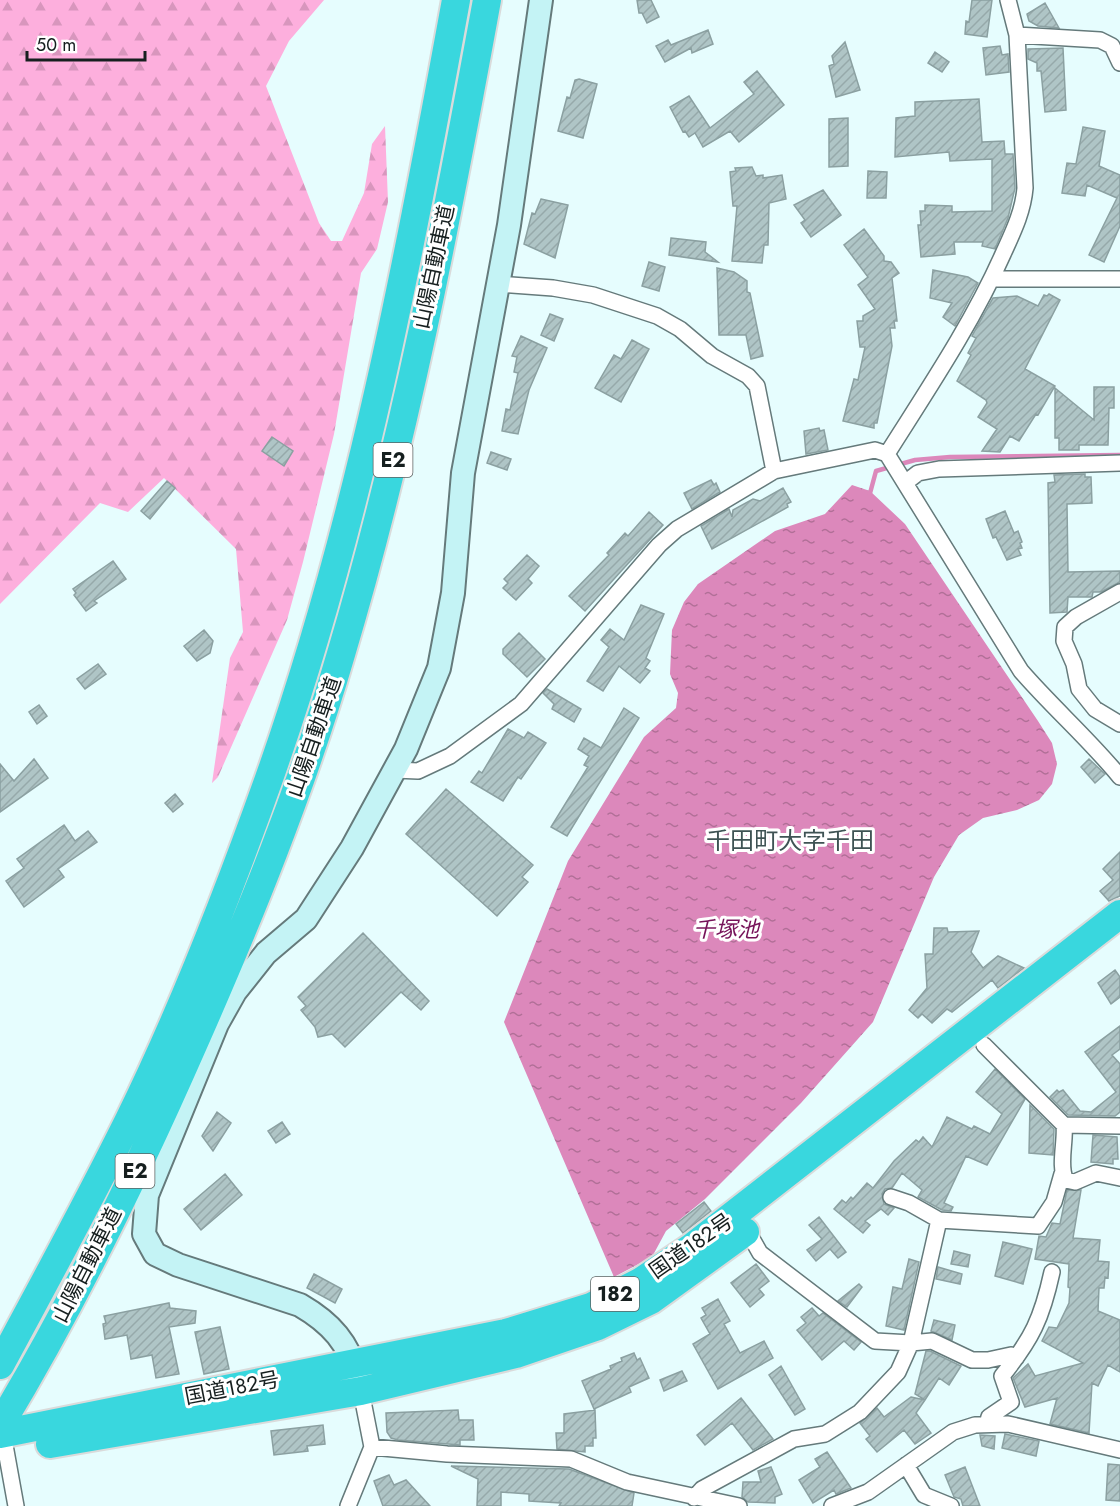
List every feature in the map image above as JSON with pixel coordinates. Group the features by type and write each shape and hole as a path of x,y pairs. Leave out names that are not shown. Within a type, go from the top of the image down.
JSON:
{"highway":[{"name":"山陽自動車道","path":"0,1365 130,1118 226,891 272,768 312,643 347,517 378,390 456,0"},
{"name":"山陽自動車道","path":"2,1440 156,1130 251,907 300,781 341,655 377,526 407,397 487,0"},
{"name":"国道182号","path":"2,1440 506,1333 591,1307 640,1282 692,1247 1120,914"},
{"name":"国道182号","path":"2,1440 361,1391 516,1353 598,1326 651,1300 747,1230 1120,939"}],"street":[{"path":"348,1506 372,1448 354,1364 344,1341 331,1326 300,1305 178,1265 155,1254 144,1234 144,1216 147,1196 195,1075 235,992 266,953 306,919 352,848 395,770 438,668 453,593 464,473 496,284 509,225 540,0"},
{"path":"892,462 928,391 992,279 1021,213 1024,199 1017,35 1008,0"},
{"path":"1017,35 1100,40 1112,46 1120,63"},
{"path":"992,279 1120,279"},
{"path":"496,284 553,288 593,295 657,316 680,329 712,356 748,376 757,386 774,471"},
{"path":"395,770 418,771 450,756 521,704 659,545 677,529 774,471 875,450 892,462 1021,671 1044,698 1091,741 1120,777"},
{"path":"905,483 918,473 939,469 1120,463"},
{"path":"1120,592 1076,617 1065,627 1064,641 1074,664 1079,689 1095,709 1120,724"},
{"path":"891,1197 909,1203 939,1221 1038,1226 1054,1202 1062,1174 1066,1139 1064,1125 984,1045"},
{"path":"1064,1125 1120,1126"},
{"path":"1062,1174 1066,1180 1075,1182 1096,1173 1120,1178"},
{"path":"694,1498 702,1489 794,1439 825,1434 860,1412 898,1372 911,1343 939,1221"},
{"path":"747,1230 760,1253 875,1341 911,1343 932,1341 972,1360 988,1360 1011,1355 1016,1358"},
{"path":"987,1424 989,1417 1011,1402 1002,1376 1025,1347 1044,1310 1052,1272"},
{"path":"832,1506 868,1492 953,1432 987,1424 1008,1424 1120,1450"},
{"path":"2,1440 16,1506"},
{"path":"372,1448 447,1454 571,1459 627,1482 739,1506"},
{"path":"906,1465 924,1495 951,1506"}],"green space":[{"path":"0,0 324,0 289,41 266,86 319,223 331,241 342,241 364,193 372,144 385,126 388,202 377,249 361,273 334,434 303,562 287,620 218,777 212,783 230,658 243,632 236,549 164,478 128,512 100,503 0,604"}],"water":[{"name":"千塚池","path":"852,485 870,491 905,524 1038,721 1052,743 1057,764 1052,784 1039,800 1017,810 983,818 959,835 934,877 873,1022 801,1103 705,1199 666,1231 652,1257 614,1277 504,1022 568,861 644,737 676,708 678,693 670,674 672,630 684,602 698,584 775,531 825,514"}],"building":[{"path":"637,0 651,0 659,17 647,23 642,13 639,13"},
{"path":"972,0 992,0 987,37 965,34"},
{"path":"1045,3 1059,28 1038,26 1029,21 1027,14"},
{"path":"708,30 713,44 692,53 691,48 665,62 656,46 668,40 671,45"},
{"path":"845,42 860,90 836,97 829,66 834,64 832,56"},
{"path":"1000,46 1002,55 1008,54 1009,72 986,75 983,48"},
{"path":"1063,48 1066,110 1045,112 1041,71 1037,71 1037,63 1028,59 1028,49"},
{"path":"935,52 949,62 942,72 928,63"},
{"path":"757,71 784,105 760,125 739,142 730,131 703,147 695,133 689,137 685,131 683,132 670,107 689,96 710,128 754,94 744,82"},
{"path":"575,80 597,84 583,138 558,131 567,97 570,98"},
{"path":"979,99 982,142 1004,141 1005,154 1013,154 1015,188 1008,218 995,249 982,246 983,242 954,242 955,254 921,257 918,225 921,225 920,211 925,211 925,205 952,206 952,212 992,211 992,159 950,161 949,152 895,157 896,118 915,116 915,102"},
{"path":"848,118 848,166 829,167 829,119"},
{"path":"1083,127 1105,131 1099,166 1120,175 1120,226 1104,262 1089,255 1117,198 1087,185 1085,196 1062,193 1067,163 1076,164"},
{"path":"752,167 756,176 763,175 763,178 782,175 786,199 769,203 768,245 764,245 762,263 732,261 737,206 733,206 730,172 736,171 735,168"},
{"path":"868,171 887,172 886,198 867,198"},
{"path":"823,190 841,215 811,237 801,223 805,220 794,205"},
{"path":"541,199 568,205 555,258 524,244 532,213 535,214"},
{"path":"864,229 884,256 884,261 891,262 899,273 892,278 897,321 894,321 895,328 890,328 892,346 877,423 874,423 874,428 843,421 854,379 858,380 865,347 860,347 857,321 863,321 863,316 875,309 858,285 868,277 844,245"},
{"path":"671,238 706,242 705,252 718,262 669,255"},
{"path":"649,262 665,267 659,291 642,286"},
{"path":"717,268 734,272 747,281 747,292 750,293 763,356 751,359 746,335 719,335"},
{"path":"933,270 968,277 978,283 955,326 943,317 952,303 930,298"},
{"path":"1049,294 1060,300 1025,369 1055,386 1019,441 1010,436 1000,452 982,451 997,429 978,417 987,403 986,400 957,381 971,355 968,353 976,338 972,336 993,298 1017,296 1038,306 1044,295"},
{"path":"550,314 563,319 554,341 541,335"},
{"path":"521,336 547,348 529,390 518,434 502,431 506,409 510,410 518,373 514,372 517,357 512,356"},
{"path":"632,340 649,349 621,402 595,388 614,355 621,359"},
{"path":"1094,387 1114,387 1114,408 1109,408 1108,445 1079,445 1079,450 1059,450 1059,438 1055,438 1055,388 1094,420"},
{"path":"819,428 820,431 824,430 828,450 806,454 804,431"},
{"path":"272,437 293,451 284,466 262,451"},
{"path":"491,452 511,459 507,470 487,463"},
{"path":"1085,474 1085,477 1091,477 1092,503 1067,504 1068,572 1120,571 1120,582 1101,592 1093,592 1092,597 1068,597 1067,612 1050,613 1048,483 1055,482 1054,475"},
{"path":"711,480 714,485 716,483 720,492 692,509 684,493"},
{"path":"167,481 175,488 150,519 141,511"},
{"path":"783,488 791,502 787,504 788,507 712,549 701,526 729,509 732,517 733,510 753,499 760,501"},
{"path":"1005,511 1014,533 1018,531 1022,542 1020,543 1022,548 1018,549 1021,555 1007,560 996,537 993,538 986,519"},
{"path":"649,512 663,525 585,611 569,596 609,555 607,553 625,533 628,536"},
{"path":"527,555 539,566 528,579 532,583 516,600 503,588 508,583 504,579"},
{"path":"113,561 126,579 94,601 97,603 86,611 74,595 76,593 73,589"},
{"path":"641,605 664,614 646,658 650,661 645,668 650,671 640,683 619,666 603,691 587,681 609,647 601,640 610,629 624,640"},
{"path":"204,630 213,641 210,653 197,661 184,646"},
{"path":"519,633 545,659 527,677 503,654 503,649"},
{"path":"98,664 106,674 85,689 77,679"},
{"path":"547,689 581,709 574,722 552,709 554,704 543,693"},
{"path":"39,705 47,716 37,724 29,712"},
{"path":"624,708 639,718 567,836 551,827 588,767 584,765 589,756 578,749 584,738 601,748"},
{"path":"508,729 524,738 528,732 546,743 521,779 518,777 503,801 471,782 479,771 482,773"},
{"path":"34,759 48,778 0,812 0,764 14,781"},
{"path":"1089,759 1105,774 1095,783 1081,767"},
{"path":"446,789 533,865 522,877 528,882 497,916 406,834"},
{"path":"175,794 183,804 173,812 165,803"},
{"path":"64,825 75,841 88,831 97,842 58,869 64,877 24,907 6,881 24,868 17,859"},
{"path":"1120,852 1120,896 1109,901 1100,891 1113,880 1103,869"},
{"path":"934,928 947,928 948,932 979,931 971,952 983,968 998,956 1024,968 998,988 992,980 952,1012 947,1009 932,1023 922,1014 918,1018 909,1010 927,988 925,954 933,954"},
{"path":"363,933 429,1001 421,1010 401,992 345,1047 332,1034 318,1037 315,1027 301,1010 306,1006 298,997"},
{"path":"1115,970 1120,977 1120,997 1111,1004 1098,983"},
{"path":"1120,1026 1120,1049 1112,1055 1120,1064 1120,1112 1115,1116 1068,1115 1050,1097 1057,1090 1059,1092 1063,1090 1080,1111 1091,1112 1116,1092 1085,1052"},
{"path":"995,1069 1025,1099 987,1165 966,1156 944,1203 953,1207 951,1211 942,1210 918,1197 922,1190 902,1173 892,1188 885,1189 882,1194 884,1204 894,1208 888,1215 881,1209 865,1221 870,1225 863,1233 834,1209 842,1200 846,1203 851,1197 853,1199 867,1183 873,1188 894,1161 916,1140 919,1142 923,1137 932,1147 947,1117 972,1129 974,1126 990,1134 1002,1114 976,1092"},
{"path":"1030,1105 1054,1129 1053,1155 1029,1153"},
{"path":"217,1112 231,1123 213,1151 202,1136"},
{"path":"282,1122 290,1134 276,1143 268,1131"},
{"path":"1093,1135 1117,1137 1118,1159 1113,1159 1113,1164 1091,1162"},
{"path":"225,1174 242,1195 201,1230 184,1209"},
{"path":"1067,1190 1081,1190 1073,1238 1100,1240 1098,1261 1109,1262 1108,1278 1105,1277 1104,1288 1099,1288 1098,1311 1120,1320 1120,1372 1108,1365 1098,1386 1092,1383 1089,1433 1050,1424 1057,1398 1025,1407 1013,1378 1028,1364 1035,1376 1083,1363 1042,1341 1049,1327 1057,1328 1069,1303 1069,1264 1035,1259 1039,1236 1046,1237 1052,1223 1060,1224"},
{"path":"704,1202 711,1211 683,1233 676,1224"},
{"path":"819,1217 846,1252 838,1258 830,1249 816,1261 807,1250 822,1239 809,1225"},
{"path":"1003,1242 1032,1249 1023,1284 995,1276"},
{"path":"954,1251 970,1255 968,1267 951,1264"},
{"path":"909,1259 919,1262 904,1330 886,1326 893,1287 902,1289"},
{"path":"756,1264 769,1281 759,1289 764,1295 750,1307 731,1283"},
{"path":"938,1267 962,1274 960,1284 936,1279"},
{"path":"314,1274 342,1289 335,1303 307,1288"},
{"path":"859,1284 862,1287 847,1307 838,1301"},
{"path":"718,1299 730,1321 724,1324 740,1353 764,1341 773,1358 718,1389 693,1344 710,1334 701,1318 706,1315 702,1308"},
{"path":"169,1303 170,1308 196,1311 195,1323 169,1327 179,1374 156,1378 152,1355 131,1359 127,1335 105,1339 104,1316"},
{"path":"812,1308 819,1316 823,1313 861,1342 854,1350 844,1341 822,1360 797,1330 806,1323 801,1317"},
{"path":"934,1320 955,1325 952,1340 931,1331"},
{"path":"220,1327 229,1369 204,1374 195,1332"},
{"path":"926,1351 961,1366 949,1385 939,1378 925,1400 915,1394"},
{"path":"634,1353 637,1360 640,1358 649,1378 629,1387 631,1392 594,1409 582,1381 611,1369 610,1366 622,1361 621,1358"},
{"path":"781,1366 805,1409 795,1415 769,1375"},
{"path":"682,1371 687,1381 664,1391 660,1380"},
{"path":"911,1397 925,1400 916,1413 931,1433 915,1444 904,1430 877,1452 866,1439 870,1436 860,1423 877,1408 884,1417"},
{"path":"741,1398 773,1439 753,1450 732,1423 705,1445 697,1435"},
{"path":"458,1410 459,1420 473,1420 474,1440 460,1440 460,1445 398,1440 391,1438 387,1432 386,1413"},
{"path":"595,1410 596,1438 593,1438 593,1446 585,1446 585,1452 557,1449 556,1433 564,1433 564,1414"},
{"path":"323,1425 325,1444 307,1446 308,1451 274,1455 271,1431"},
{"path":"1005,1434 1039,1441 1036,1456 1002,1448"},
{"path":"980,1435 995,1436 994,1449 982,1446"},
{"path":"827,1452 851,1488 836,1494 834,1490 813,1503 799,1480 820,1467 815,1459"},
{"path":"1108,1464 1120,1465 1120,1501 1106,1500"},
{"path":"451,1466 569,1469 634,1493 632,1506 559,1506 561,1503 529,1501 529,1494 501,1492 501,1506 477,1506 478,1479"},
{"path":"771,1467 782,1494 775,1497 775,1503 748,1502 742,1497 743,1482 761,1482 758,1471"},
{"path":"965,1467 980,1506 963,1506 961,1499 954,1497 945,1475"},
{"path":"389,1475 394,1485 406,1480 430,1506 383,1506 374,1481"}],"waterway":[{"path":"869,497 876,471 915,460 950,457 1120,455"}],"district":[{"name":"千田町大字千田","path":"790,841"}]}
